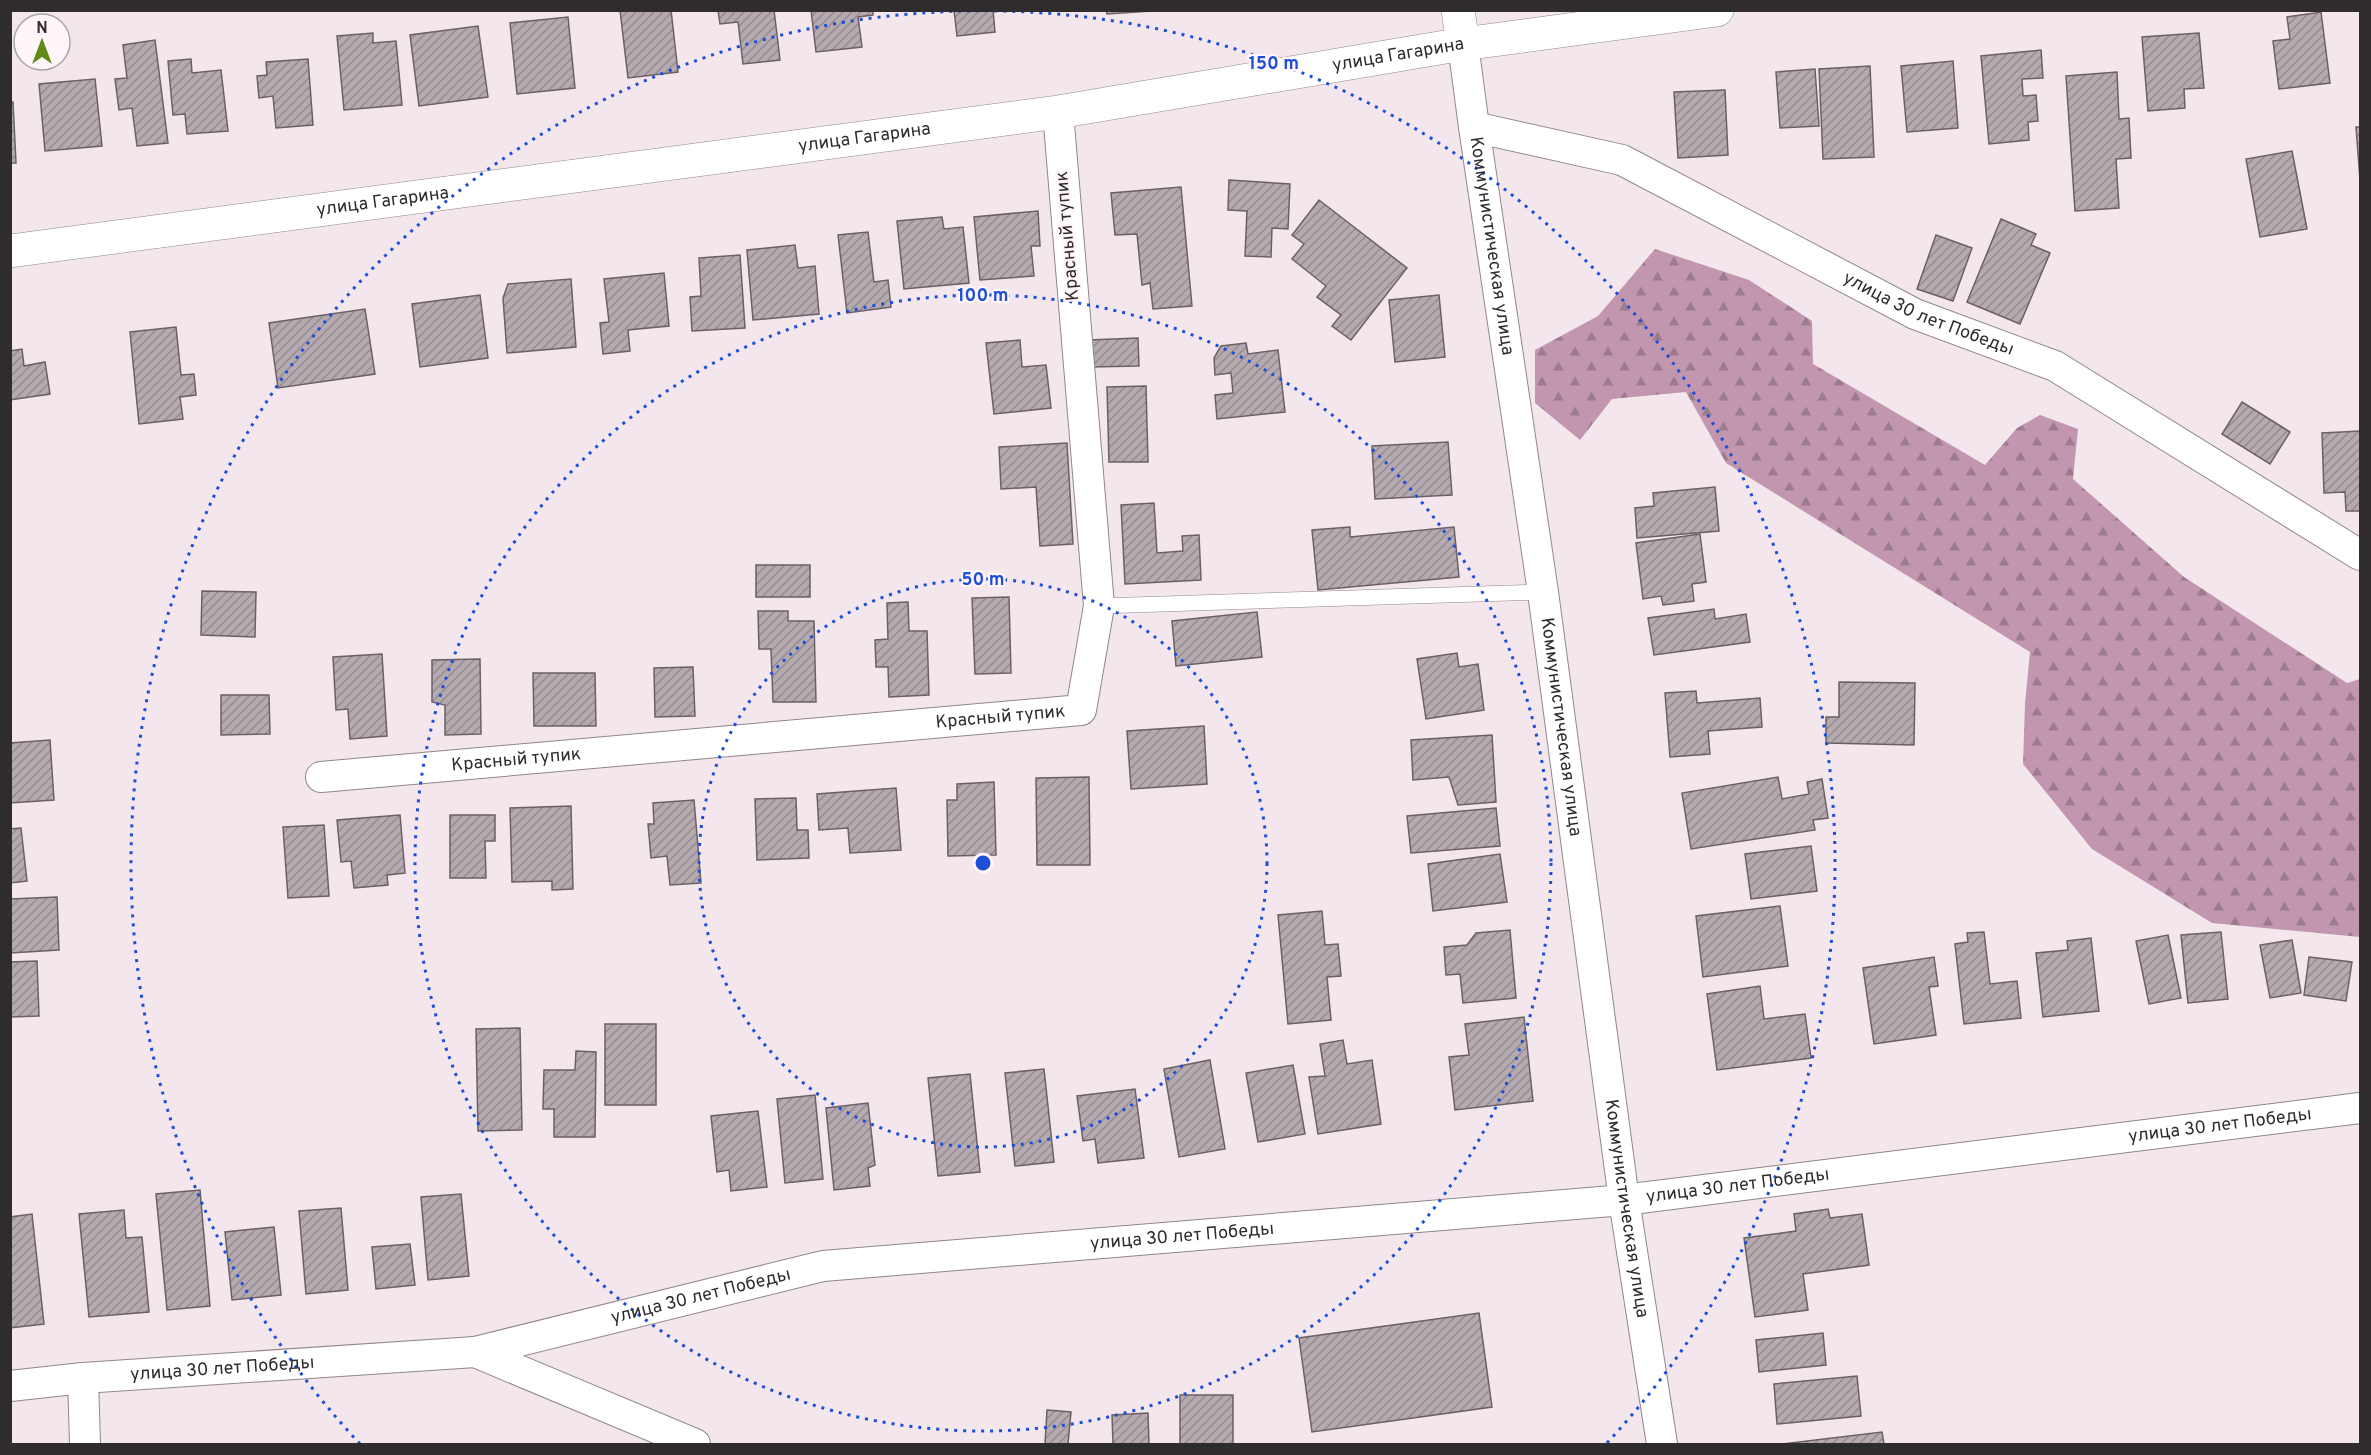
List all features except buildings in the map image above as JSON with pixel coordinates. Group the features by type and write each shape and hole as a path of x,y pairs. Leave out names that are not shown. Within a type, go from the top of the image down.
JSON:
{"street":[{"name":"Коммунистическая улица","path":"1458,10 1543,592 1624,1200 1662,1444"},
{"name":"улица Гагарина","path":"10,251 1058,112 1463,44 1717,10"},
{"name":"Красный тупик","path":"321,777 1081,710 1099,606 1058,112"},
{"name":"улица 30 лет Победы","path":"1474,127 1623,160 1915,314 2055,366 2361,555"},
{"name":"улица 30 лет Победы","path":"10,1386 83,1378 474,1352 823,1266 1624,1200 2361,1108"},
{"path":"474,1352 695,1444"},
{"path":"83,1378 85,1444"}],"lane":[{"path":"1099,606 1543,592"}],"green space":[{"path":"1655,249 1749,280 1812,321 1813,364 1985,465 2017,428 2040,415 2078,429 2073,479 2184,577 2347,683 2360,679 2360,937 2212,923 2092,849 2023,764 2030,652 1726,463 1686,392 1612,399 1580,440 1535,403 1535,350 1598,316"}]}
